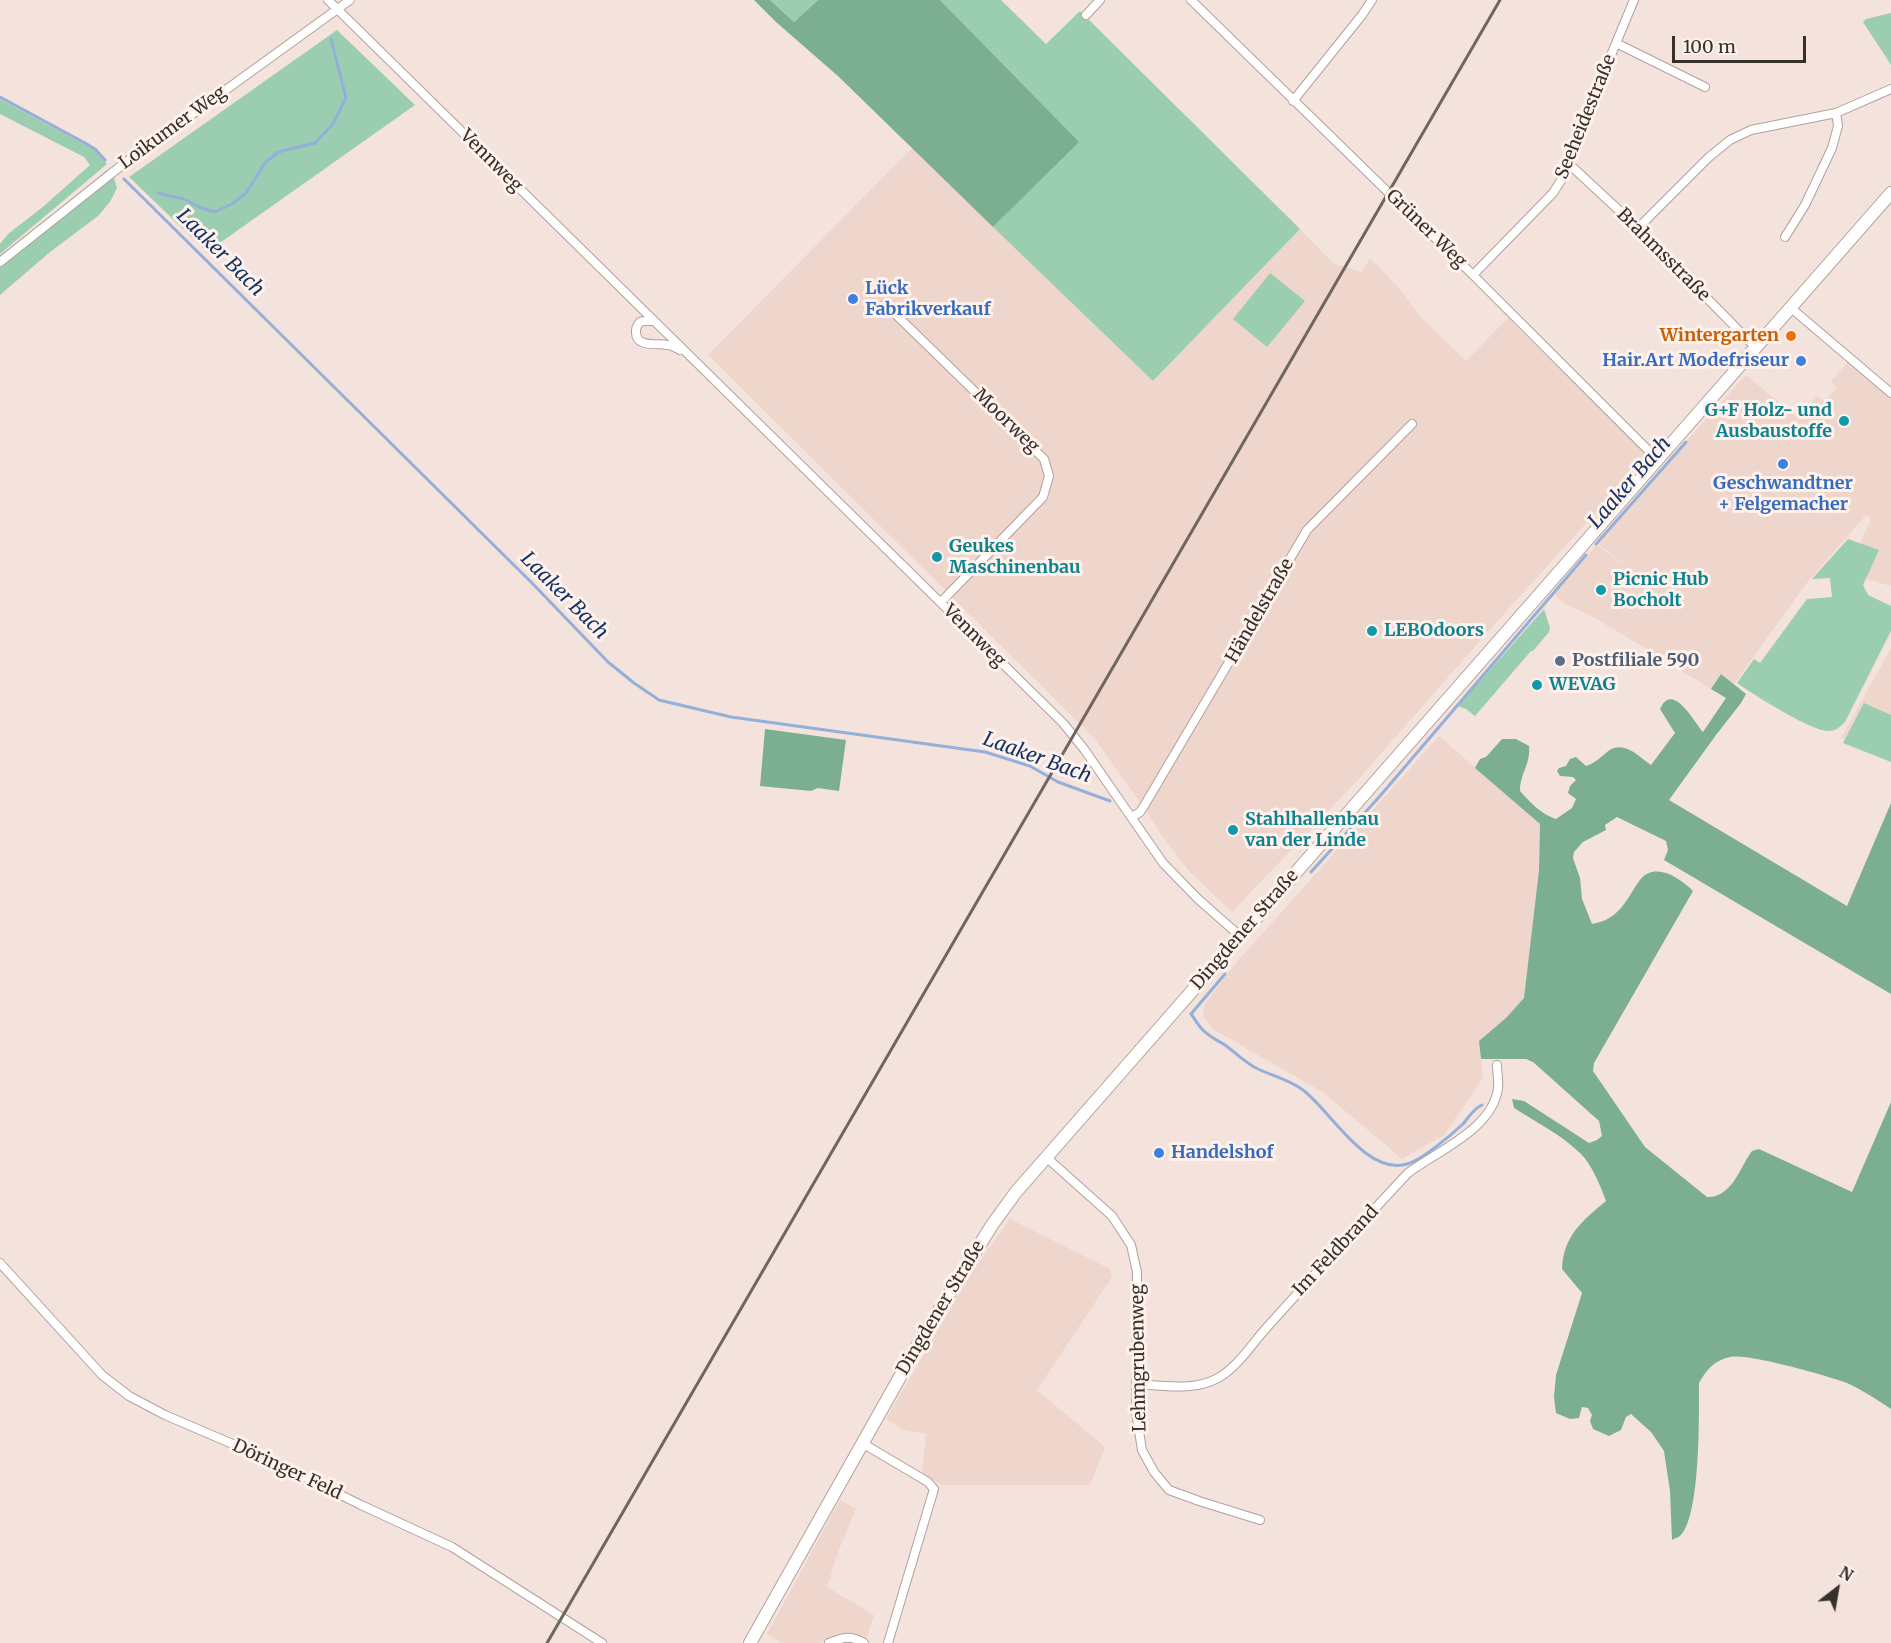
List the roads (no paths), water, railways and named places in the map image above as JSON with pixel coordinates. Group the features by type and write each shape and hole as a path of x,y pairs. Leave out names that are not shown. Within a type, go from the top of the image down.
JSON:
{"main road":[{"name":"Dingdener Straße","path":"750,1643 963,1269 1002,1210 1891,193"}],"street":[{"name":"Vennweg","path":"328,0 941,602 1073,735 1152,848 1178,879 1240,936"},
{"name":"Loikumer Weg","path":"0,262 122,165 350,0"},
{"path":"1086,15 1100,0"},
{"name":"Grüner Weg","path":"1191,0 1473,275 1658,460"},
{"path":"1293,101 1372,0"},
{"name":"Seeheidestraße","path":"1473,275 1553,193 1562,179 1634,0"},
{"path":"1616,43 1705,87"},
{"path":"1638,228 1708,158 1730,140 1751,130 1836,113 1891,88"},
{"path":"1785,237 1808,198 1832,148 1838,126 1836,113"},
{"name":"Brahmsstraße","path":"1568,163 1638,228 1756,348"},
{"name":"Moorweg","path":"885,304 1044,459 1050,476 1043,497 941,602"},
{"path":"1791,308 1889,388"},
{"name":"Vennweg","path":"654,321 640,322 636,328 637,337 649,345 670,345 687,354"},
{"name":"Händelstraße","path":"1132,817 1144,806 1307,530 1412,424"},
{"name":"Im Feldbrand","path":"1137,1384 1183,1386 1201,1384 1218,1378 1233,1366 1408,1173 1480,1123 1490,1109 1498,1089 1497,1065"},
{"name":"Lehmgrubenweg","path":"1046,1157 1112,1216 1131,1245 1137,1272 1136,1412 1142,1450 1154,1472 1168,1490 1260,1520"},
{"name":"Döringer Feld","path":"0,1263 102,1375 129,1396 165,1415 270,1460 452,1547 602,1643"},
{"path":"862,1443 928,1482 934,1489 888,1643"},
{"path":"829,1643 853,1637 864,1643"}],"waterway":[{"path":"158,193 184,199 215,212 232,204 246,193 265,163 278,152 315,143 333,124 346,98 331,39"},
{"name":"Laaker Bach","path":"0,97 85,143 95,149 105,160"},
{"name":"Laaker Bach","path":"124,179 531,582 608,662 659,700 731,717 985,752 1030,766 1058,782 1110,801"},
{"name":"Laaker Bach","path":"1596,544 1686,442"},
{"name":"Laaker Bach","path":"1311,872 1380,796 1586,555"},
{"path":"1225,974 1191,1014 1201,1027 1207,1034 1253,1067 1303,1090 1350,1139 1377,1160 1392,1165 1413,1162 1444,1140 1482,1105"}],"railway":[{"path":"547,1643 1500,0"}],"place":[{"name":"Lück Fabrikverkauf","path":"853,299"},
{"name":"Wintergarten","path":"1791,336"},
{"name":"Hair.Art Modefriseur","path":"1801,361"},
{"name":"G+F Holz- und Ausbaustoffe","path":"1844,421"},
{"name":"Geschwandtner + Felgemacher","path":"1783,464"},
{"name":"Geukes Maschinenbau","path":"937,557"},
{"name":"Picnic Hub Bocholt","path":"1601,590"},
{"name":"LEBOdoors","path":"1372,631"},
{"name":"Postfiliale 590","path":"1560,661"},
{"name":"WEVAG","path":"1537,685"},
{"name":"Stahlhallenbau van der Linde","path":"1233,830"},
{"name":"Handelshof","path":"1159,1153"}]}
